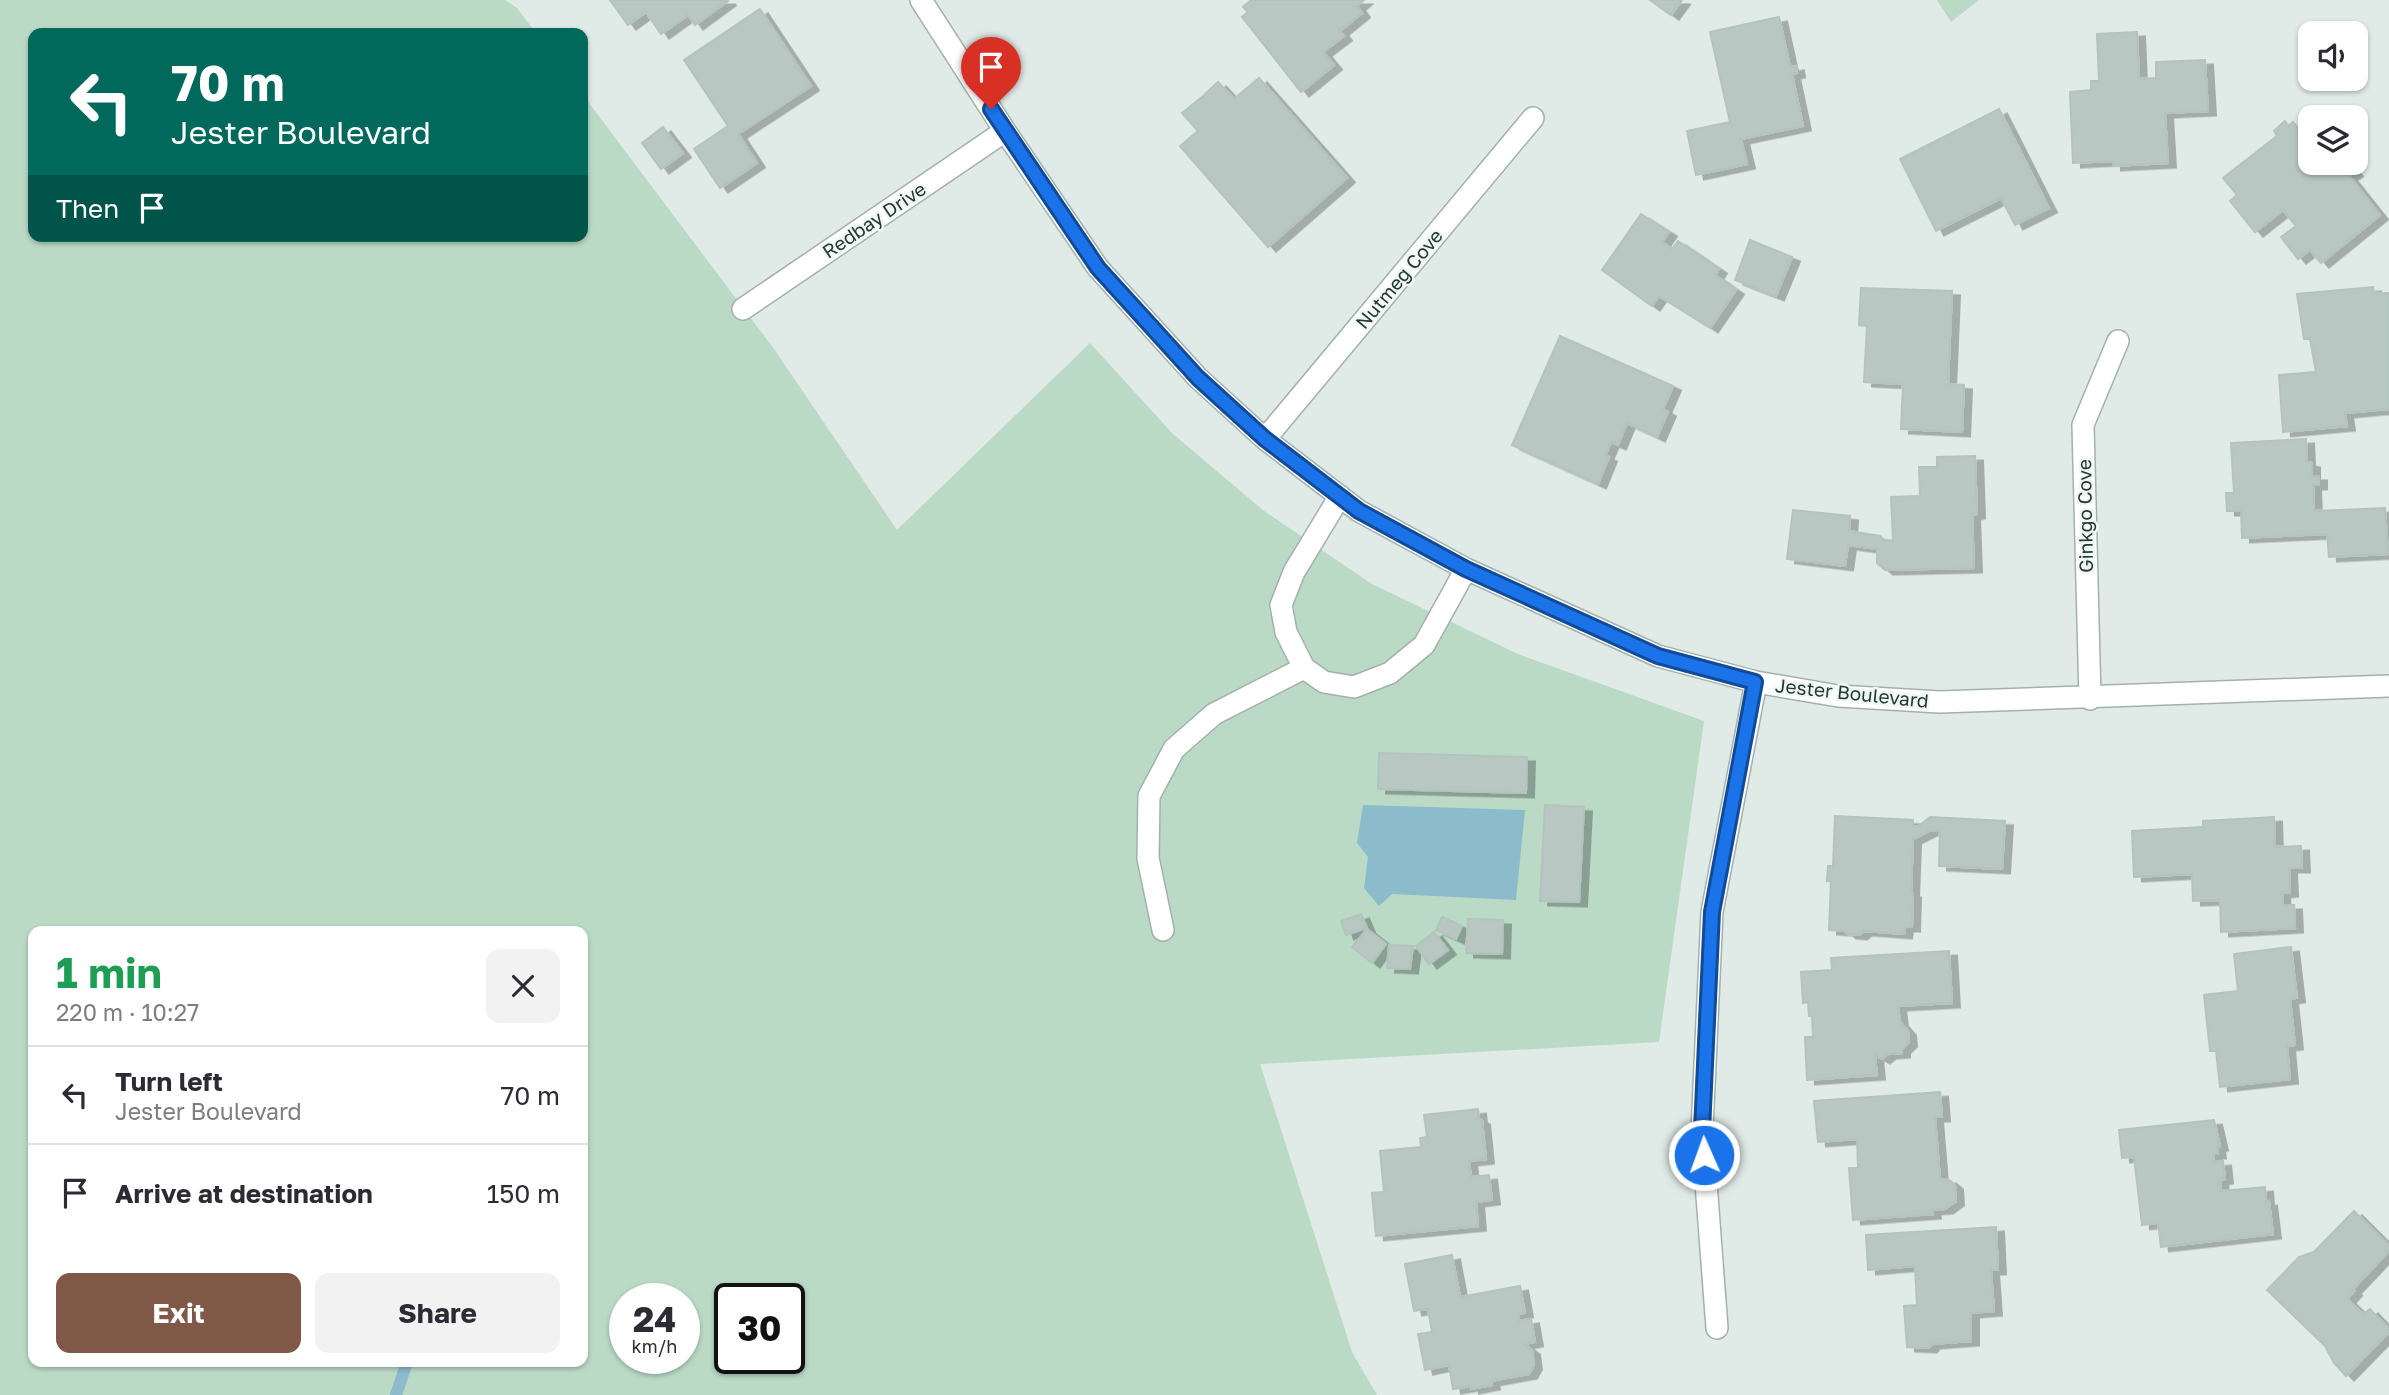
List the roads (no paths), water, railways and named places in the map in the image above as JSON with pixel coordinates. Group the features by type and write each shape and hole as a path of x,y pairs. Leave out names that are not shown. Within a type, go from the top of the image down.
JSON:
{"street":[{"name":"Jester Boulevard","path":"921,0 1005,131 1098,268 1198,378 1265,439 1359,511 1466,569 1658,656 1755,682 1838,696 1940,702 2090,699 2389,686"},
{"name":"Nutmeg Cove","path":"1265,439 1533,118"},
{"name":"Redbay Drive","path":"743,309 1005,131"},
{"name":"Ginkgo Cove","path":"2090,699 2083,425 2118,341"},
{"path":"1340,496 1294,572 1281,605 1286,632 1304,668 1324,682 1354,687 1391,673 1424,645 1466,569"},
{"path":"1163,930 1148,858 1149,796 1174,749 1214,714 1304,668"},
{"path":"1717,1328 1702,1130 1712,912 1755,682"}],"water":[{"path":"1363,805 1525,810 1516,900 1392,894 1379,906 1364,888 1368,857 1357,843"}],"waterway":[{"path":"396,1395 405,1367"}]}
